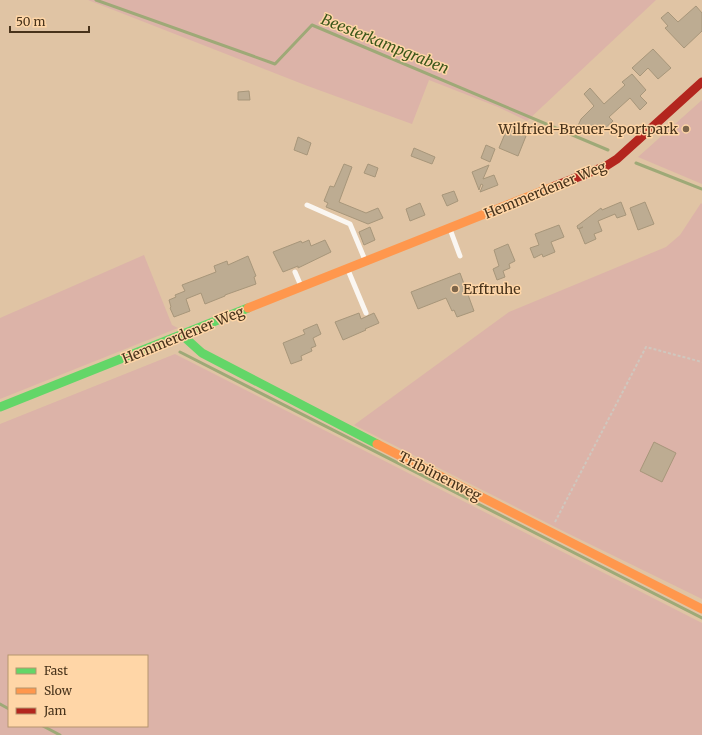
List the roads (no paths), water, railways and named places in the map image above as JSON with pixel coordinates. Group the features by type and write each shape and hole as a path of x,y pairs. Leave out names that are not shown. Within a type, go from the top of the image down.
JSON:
{"main road":[{"name":"Hemmerdener Weg","path":"0,407 612,163 702,82"},
{"name":"Tribünenweg","path":"182,335 202,353 702,609"}],"lane":[{"path":"307,205 350,224 365,262"},
{"path":"450,228 460,256"},
{"path":"347,269 366,313"},
{"path":"296,272 302,287"}],"waterway":[{"name":"Beesterkampgraben","path":"96,0 275,64 312,25 608,150"},
{"name":"Beesterkampgraben","path":"636,163 702,189"},
{"path":"180,352 702,618"},
{"path":"0,704 8,708"},
{"path":"45,727 60,735"}],"place":[{"name":"Wilfried-Breuer-Sportpark","path":"686,129"},
{"name":"Erftruhe","path":"455,289"}]}
